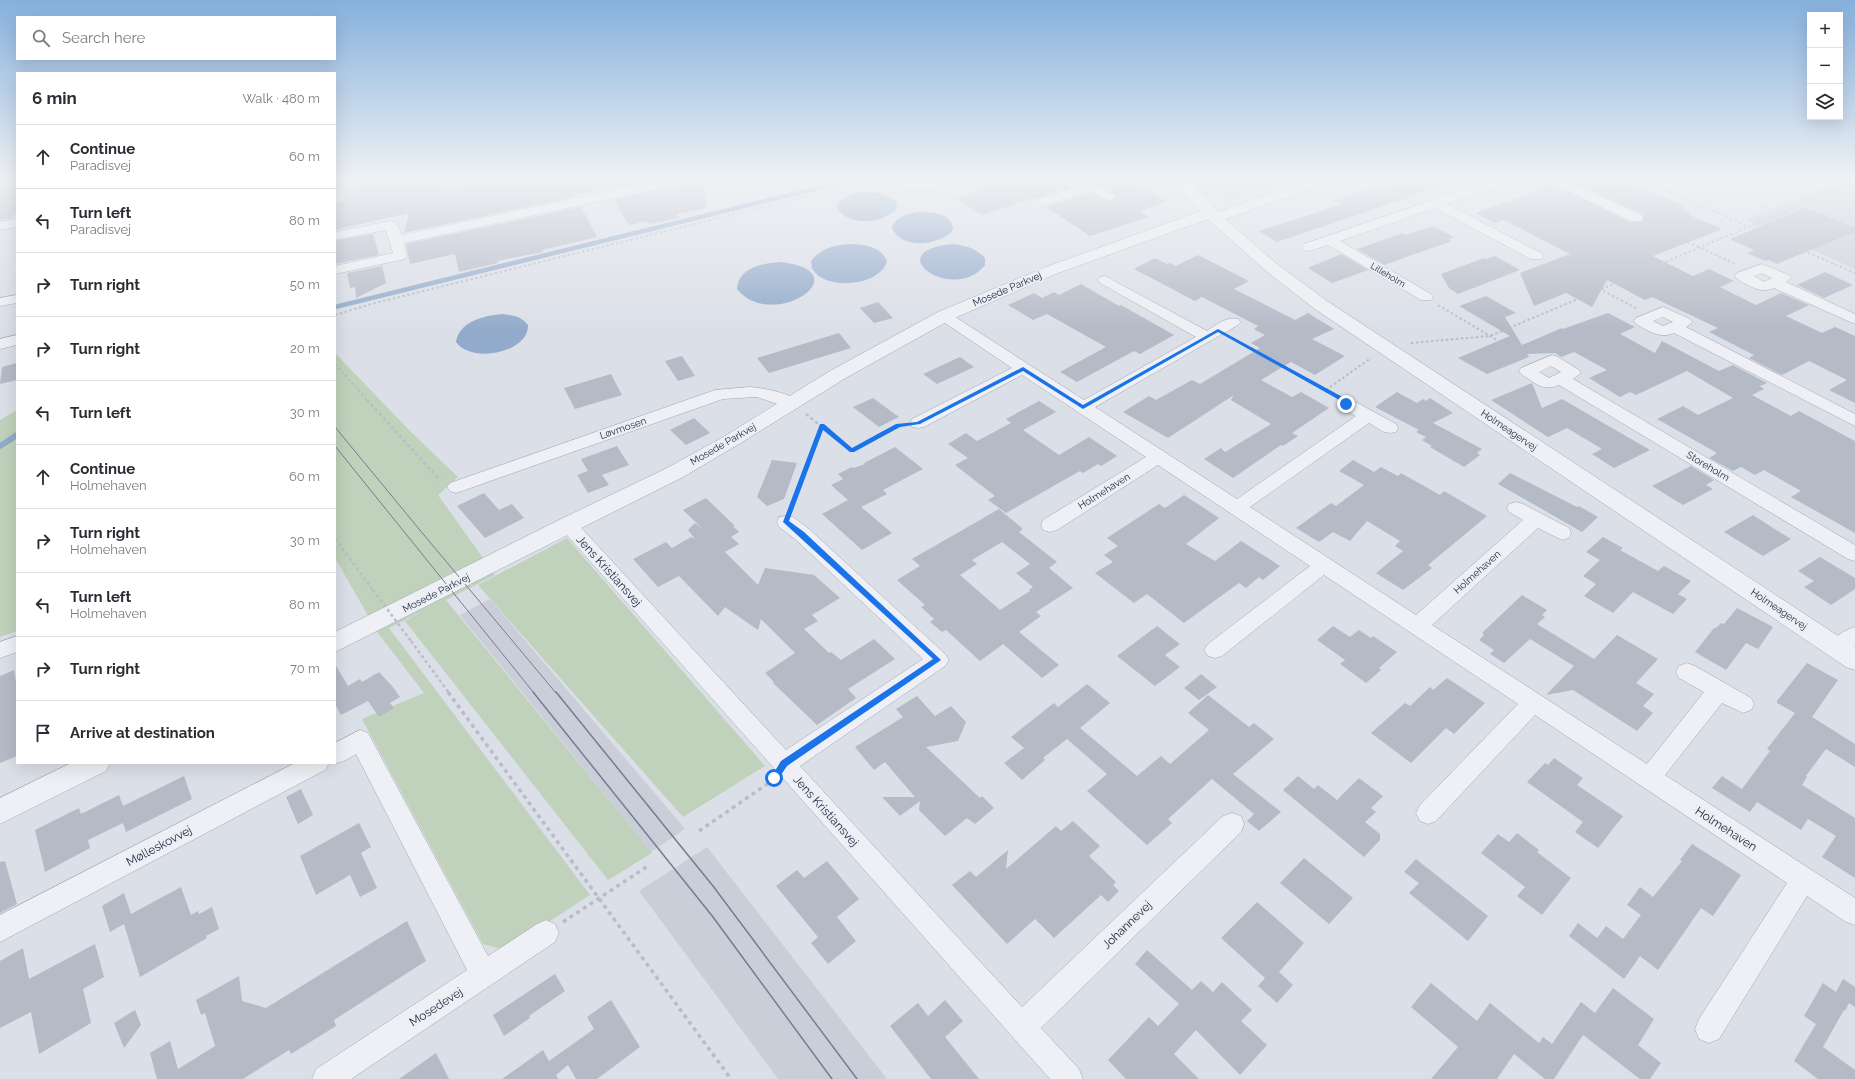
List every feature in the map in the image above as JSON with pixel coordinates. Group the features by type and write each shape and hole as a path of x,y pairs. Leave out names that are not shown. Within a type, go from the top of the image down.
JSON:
{"street":[{"path":"336,236 367,230"},
{"path":"336,270 400,256 397,240 393,230"},
{"path":"397,240 443,230"},
{"name":"Mosede Parkvej","path":"336,642 567,525 676,472 792,404 876,352 944,316 1052,270 1112,250 1187,230"},
{"name":"Holmeagervej","path":"1229,230 1271,267 1321,305 1855,660"},
{"path":"1309,247 1358,230"},
{"path":"1487,230 1536,256"},
{"name":"Lilleholm","path":"1329,240 1432,295"},
{"path":"1752,272 1742,276 1764,287 1774,282 1855,320"},
{"path":"1105,280 1213,334"},
{"path":"1412,303 1432,295"},
{"path":"0,302 16,299"},
{"name":"Holmehaven","path":"944,316 1855,913"},
{"path":"1652,316 1641,321 1663,332 1674,327 1855,421"},
{"path":"1083,407 1232,322"},
{"path":"0,344 16,340"},
{"name":"Storeholm","path":"1539,365 1527,371 1548,384 1561,378 1855,554"},
{"path":"918,423 1023,368"},
{"name":"Løvmosen","path":"456,487 721,394 749,391 768,393 792,404"},
{"path":"1346,404 1390,428"},
{"path":"1236,508 1368,416"},
{"name":"Holmehaven","path":"1050,525 1158,457"},
{"path":"1516,508 1562,533"},
{"name":"Holmehaven","path":"1417,626 1536,519"},
{"path":"784,764 938,660 802,534 786,522"},
{"name":"Jens Kristiansvej","path":"567,525 1069,1079"},
{"path":"1215,650 1324,565"},
{"path":"1837,648 1855,635"},
{"path":"0,650 16,644"},
{"path":"1688,672 1743,704"},
{"path":"1649,778 1719,690"},
{"path":"1428,813 1533,702"},
{"path":"336,753 360,740 484,975"},
{"path":"0,812 95,764"},
{"name":"Mølleskovvej","path":"0,929 315,764"},
{"name":"Johannevej","path":"1022,1027 1232,824"},
{"path":"1709,1030 1804,879"},
{"name":"Mosedevej","path":"326,1079 546,934"}],"path":[{"path":"336,315 371,304 667,230"},
{"path":"1662,230 1752,272"},
{"path":"1407,344 1421,341 1471,339 1490,336 1742,230"},
{"path":"1758,230 1855,273"},
{"path":"1536,256 1652,316"},
{"path":"1432,295 1490,336 1539,365"},
{"path":"1213,334 1326,390 1346,401 1346,404"},
{"path":"1326,390 1372,357"},
{"path":"336,365 431,473 446,486 456,487"},
{"path":"792,404 852,451 898,425 918,423"},
{"path":"786,522 822,426"},
{"path":"336,540 731,1079"},
{"path":"700,831 774,778 784,764"},
{"path":"546,934 648,866"}],"shaded area":[{"path":"1768,230 1855,230 1855,269"},
{"path":"490,599 685,829 651,852 460,615"},
{"path":"707,847 887,1079 778,1079 639,891"}],"green space":[{"path":"336,354 410,431 458,477 438,495 495,575 446,600 652,853 608,880 405,621 423,611 389,628 590,895 505,950 483,944 362,719 424,693 378,633 336,560"},
{"path":"16,411 16,631 0,637 0,420"},
{"path":"567,538 765,766 683,817 478,585"}],"water":[{"path":"894,230 953,230 939,240 920,243 903,239 896,234"},
{"path":"850,244 872,247 881,252 887,261 883,269 875,276 864,280 853,283 841,283 829,281 820,277 812,269 811,261 819,253 834,246"},
{"path":"954,244 967,247 978,252 985,258 985,265 971,276 956,279 941,278 928,272 921,264 921,255 932,248"},
{"path":"780,262 804,268 814,276 813,286 803,295 788,302 770,305 752,301 737,289 742,276 747,271 766,264"},
{"path":"502,314 516,316 528,325 526,335 519,343 498,352 486,354 474,353 463,349 456,342 458,335 467,324 487,316"}],"building":[{"path":"405,230 417,230 404,233"},
{"path":"471,230 593,230 597,237 542,250 543,252 497,261 498,263 459,272 455,254 410,264 406,244"},
{"path":"1081,230 1108,230 1090,236"},
{"path":"1261,230 1311,230 1277,242 1259,231"},
{"path":"1420,230 1441,230 1454,237 1449,239 1452,241 1384,265 1357,249 1403,233 1406,235"},
{"path":"1524,230 1719,230 1653,256 1693,276 1709,269 1734,281 1720,287 1756,305 1781,293 1809,305 1786,316 1822,333 1835,327 1855,336 1855,403 1829,390 1847,380 1809,361 1782,375 1749,358 1754,355 1709,332 1718,328 1652,297 1645,300 1607,280 1592,307 1566,293 1534,306 1520,273 1570,254"},
{"path":"1751,230 1855,230 1855,232 1777,264 1747,253 1754,250 1730,239"},
{"path":"373,234 379,255 336,264 336,241"},
{"path":"1341,254 1368,270 1332,283 1308,268"},
{"path":"1198,255 1249,281 1234,289 1295,320 1308,313 1334,329 1312,339 1345,356 1315,375 1291,362 1261,380 1292,397 1301,392 1329,408 1292,433 1298,436 1283,446 1281,445 1233,478 1204,459 1221,448 1225,452 1271,424 1231,400 1234,395 1168,438 1123,412 1149,396 1156,400 1192,380 1200,384 1260,348 1251,343 1265,335 1254,329 1258,326 1202,297 1195,301 1134,269 1155,258 1167,264 1170,263 1176,266"},
{"path":"1495,256 1520,270 1458,294 1449,288 1441,274 1484,258 1486,259"},
{"path":"382,266 386,283 356,298 355,287 350,288 347,273"},
{"path":"1825,272 1853,285 1824,298 1797,285"},
{"path":"1081,284 1174,335 1140,354 1134,351 1077,382 1060,372 1106,347 1047,314 1033,320 1008,305 1034,293 1042,298 1054,292 1059,295"},
{"path":"1486,296 1516,313 1505,317 1522,345 1562,328 1563,329 1608,313 1635,327 1620,334 1655,353 1662,341 1719,371 1733,365 1767,383 1760,386 1764,389 1752,395 1791,416 1799,411 1855,441 1855,533 1791,497 1801,491 1764,470 1755,475 1741,467 1733,471 1709,458 1717,453 1657,419 1683,406 1698,415 1733,398 1687,371 1636,395 1630,392 1620,397 1589,378 1607,370 1574,352 1561,357 1555,353 1527,354 1529,357 1487,374 1458,358 1510,336 1459,306"},
{"path":"878,302 893,318 874,323 860,308"},
{"path":"839,333 851,348 769,373 757,358"},
{"path":"682,356 695,376 678,381 665,361"},
{"path":"960,357 974,367 937,384 923,374"},
{"path":"16,363 16,380 0,384 2,367"},
{"path":"611,374 622,395 575,409 564,388"},
{"path":"1532,383 1542,408 1562,399 1650,450 1614,468 1592,454 1602,449 1567,428 1548,437 1491,400"},
{"path":"1397,392 1417,403 1423,399 1426,401 1430,398 1453,413 1433,423 1482,449 1477,453 1480,455 1464,467 1430,447 1432,446 1422,440 1426,437 1416,432 1419,430 1375,407"},
{"path":"873,398 899,417 879,427 853,407"},
{"path":"1039,401 1056,412 1023,430 1059,455 1089,437 1117,456 1101,466 1098,464 1083,473 1080,471 1006,513 988,500 995,496 955,465 968,458 948,444 966,433 977,441 1011,423 1006,419"},
{"path":"694,418 710,433 686,445 670,430"},
{"path":"617,446 629,465 602,475 609,485 588,493 577,475 588,471 581,459"},
{"path":"895,447 923,469 883,490 887,494 861,507 892,533 862,550 822,514 848,500 831,485 843,479 838,474 852,467 854,468 865,464 864,463"},
{"path":"772,460 797,463 784,499 767,506 757,497"},
{"path":"1353,460 1374,472 1381,467 1398,476 1401,473 1440,495 1444,491 1487,516 1428,565 1432,568 1403,590 1376,573 1403,551 1395,546 1400,541 1367,521 1350,541 1333,532 1319,542 1296,528 1331,503 1336,506 1364,485 1339,471"},
{"path":"1691,466 1714,480 1706,485 1713,489 1683,505 1652,486"},
{"path":"1510,473 1577,507 1579,506 1598,517 1582,532 1498,484"},
{"path":"484,493 499,510 512,504 524,518 485,538 457,506"},
{"path":"1184,495 1219,518 1186,544 1215,561 1241,541 1280,566 1263,580 1259,577 1246,588 1239,583 1184,623 1147,594 1134,603 1095,573 1113,562 1104,555 1118,546 1107,538 1159,504 1165,508"},
{"path":"706,498 735,526 733,526 739,532 731,537 739,544 725,552 758,585 765,568 814,575 840,598 812,615 818,621 804,629 829,653 831,652 841,660 874,639 895,659 848,689 856,698 817,725 773,683 774,682 765,673 795,653 761,619 758,630 725,607 718,616 679,576 658,587 633,559 666,542 672,548 691,537 695,539 688,530 695,523 704,530 683,510"},
{"path":"999,509 1023,529 1019,532 1057,562 1049,568 1073,588 1036,612 1041,616 1019,632 1059,665 1042,678 1003,644 980,661 946,630 942,632 930,622 934,619 921,607 925,605 897,580 920,566 912,559","holes":["1002,542 1030,564 1016,573 1033,587 1029,590 1030,591 1000,610 960,575 977,564 972,560"]},
{"path":"1753,515 1791,539 1763,556 1724,532"},
{"path":"1603,537 1623,548 1620,550 1658,571 1664,566 1691,581 1678,594 1687,599 1673,614 1633,592 1613,613 1584,596 1596,584 1583,576 1600,560 1586,552"},
{"path":"1820,557 1855,578 1855,589 1831,605 1804,587 1814,581 1798,571"},
{"path":"1522,595 1547,610 1542,615 1545,617 1537,624 1594,659 1617,635 1658,659 1636,683 1654,694 1643,706 1653,713 1637,731 1573,690 1546,695 1574,666 1530,639 1504,663 1490,654 1494,650 1479,640 1484,635 1482,633"},
{"path":"1737,608 1773,627 1758,649 1746,643 1726,670 1695,652 1714,628 1721,623 1724,624"},
{"path":"1157,626 1180,644 1165,655 1180,667 1155,686 1117,656"},
{"path":"1333,626 1350,637 1359,630 1371,638 1373,636 1397,652 1379,668 1381,670 1366,683 1340,664 1345,660 1317,640"},
{"path":"1807,663 1838,680 1812,717 1855,744 1855,767 1826,749 1806,776 1807,777 1802,785 1855,818 1855,878 1822,857 1836,836 1808,819 1801,830 1757,802 1750,812 1712,788 1722,776 1742,789 1770,751 1767,749 1795,713 1777,703 1777,701"},
{"path":"336,666 348,686 360,679 362,682 379,672 400,697 390,703 394,708 379,717 368,701 341,715 336,706"},
{"path":"14,670 16,682 16,756 0,763 0,676"},
{"path":"1201,674 1217,687 1199,700 1184,688"},
{"path":"1447,678 1485,703 1454,734 1446,728 1411,763 1371,733 1405,703 1410,706 1430,687 1433,690"},
{"path":"1087,684 1110,703 1080,728 1137,776 1161,756 1170,764 1209,730 1188,713 1208,695 1249,727 1254,723 1274,739 1233,774 1281,812 1259,831 1247,821 1254,814 1212,779 1168,819 1172,823 1147,845 1087,791 1107,774 1067,739 1043,758 1045,760 1022,780 1004,763 1024,748 1011,737 1054,703 1058,707"},
{"path":"917,696 935,716 951,706 966,722 958,741 926,747 980,798 982,796 994,808 975,824 967,818 945,836 919,810 920,801 900,816 882,797 915,797 885,762 874,770 855,747 903,717 896,709"},
{"path":"1554,758 1583,778 1577,785 1623,816 1598,848 1575,832 1583,822 1527,782 1545,763 1548,765"},
{"path":"184,776 192,799 126,832 123,823 88,840 90,848 45,872 35,830 79,808 81,814 119,795 123,806"},
{"path":"1298,776 1314,789 1318,785 1337,800 1359,778 1383,796 1371,808 1376,812 1365,822 1380,834 1380,840 1364,857 1283,790"},
{"path":"301,789 313,815 298,824 286,797"},
{"path":"1073,821 1100,846 1089,856 1116,882 1113,885 1119,891 1108,902 1101,895 1054,938 1035,919 1007,944 952,885 970,871 976,877 1008,850 1006,869 1056,826 1061,831"},
{"path":"359,823 371,847 361,853 377,888 360,897 350,875 316,895 300,856"},
{"path":"1517,833 1539,850 1537,852 1571,878 1542,915 1517,896 1525,887 1481,853 1498,834 1509,842"},
{"path":"1692,844 1741,875 1713,916 1701,908 1658,970 1640,956 1624,979 1569,936 1578,923 1597,938 1606,926 1623,939 1641,915 1627,905 1640,887 1653,897 1682,861 1680,860"},
{"path":"1304,858 1353,898 1329,924 1280,883"},
{"path":"1416,859 1488,916 1468,941 1409,893 1419,883 1404,872"},
{"path":"5,861 17,904 0,913 0,862"},
{"path":"827,861 859,899 837,917 856,941 828,964 811,943 818,937 776,886 797,870 804,878"},
{"path":"181,887 191,915 198,911 199,914 212,907 219,929 206,936 207,938 140,977 124,924 110,932 102,906 124,893 131,914"},
{"path":"1257,902 1304,943 1279,972 1293,985 1277,1003 1258,986 1265,978 1221,938"},
{"path":"407,921 426,961 334,1020 336,1026 291,1054 289,1050 243,1079 157,1079 150,1053 170,1041 178,1069 215,1046 205,1013 201,1015 196,1000 239,976 242,1001 266,1008"},
{"path":"95,944 104,977 83,989 91,1023 39,1054 31,1012 0,1028 0,961 23,948 29,979"},
{"path":"1147,950 1192,990 1201,981 1213,992 1222,982 1252,1010 1241,1021 1267,1045 1240,1075 1196,1030 1174,1054 1199,1079 1126,1079 1108,1060 1149,1017 1158,1026 1179,1004 1135,964"},
{"path":"555,974 565,991 529,1016 530,1018 504,1036 493,1015"},
{"path":"1843,979 1855,987 1855,1007 1849,1003 1823,1047 1855,1070 1855,1079 1818,1079 1794,1061 1816,1024 1804,1016 1823,983 1836,992"},
{"path":"1431,983 1477,1021 1490,1003 1539,1043 1543,1037 1552,1044 1581,1002 1595,1013 1613,988 1654,1019 1638,1045 1661,1063 1650,1079 1640,1079 1583,1035 1554,1079 1545,1079 1514,1054 1497,1079 1431,1079 1458,1047 1411,1007"},
{"path":"611,1000 640,1047 597,1079 576,1079 568,1065 556,1075 558,1079 502,1079 543,1050 549,1061 594,1029 587,1017"},
{"path":"945,1000 963,1021 945,1037 979,1079 931,1079 890,1026 918,1003 928,1016"},
{"path":"135,1010 141,1025 124,1048 114,1023"},
{"path":"436,1053 449,1079 399,1079"}],"waterway":[{"path":"336,307 646,230"},
{"path":"0,446 16,436"}],"tram line":[{"path":"336,428 556,693"},
{"path":"336,447 534,693"},
{"path":"533,692 713,917 832,1079"},
{"path":"556,692 713,886 857,1079"}],"route":[{"path":"774,778 784,764 938,660 802,534 786,522 822,426 852,451 898,425 918,423 1023,368 1083,407 1218,330 1346,401 1346,404"}]}
